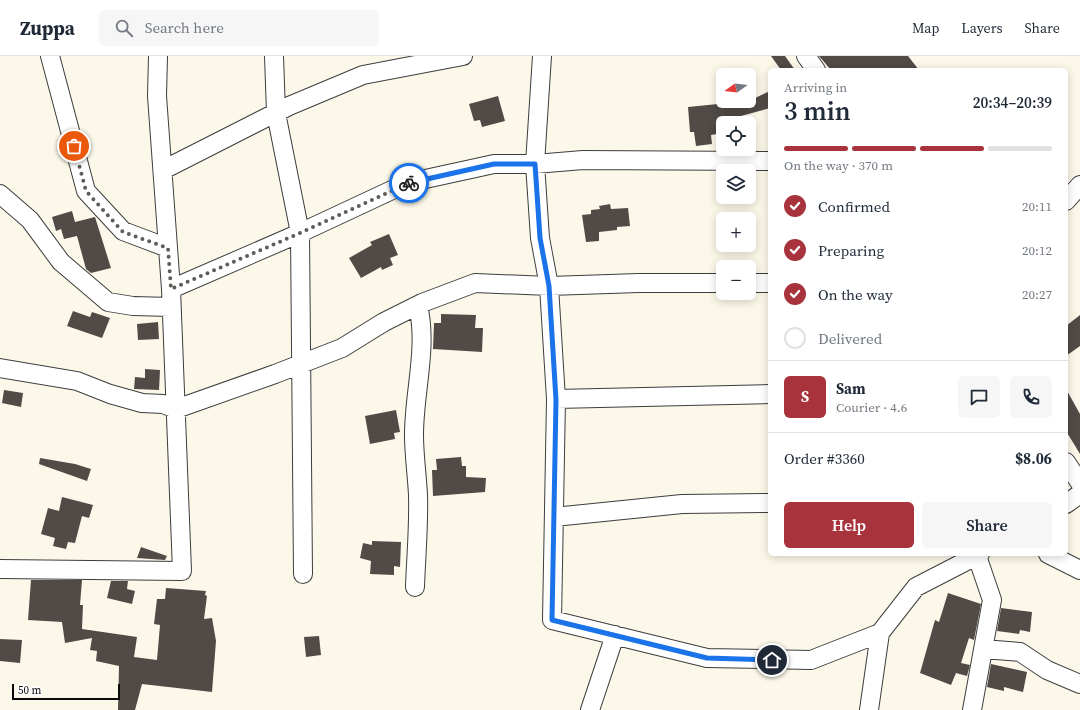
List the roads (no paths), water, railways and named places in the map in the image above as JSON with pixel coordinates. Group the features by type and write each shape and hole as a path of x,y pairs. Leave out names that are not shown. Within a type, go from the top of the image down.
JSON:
{"street":[{"path":"50,56 86,191 123,232 168,248"},
{"path":"0,569 182,571 171,289 157,96 158,56"},
{"path":"274,56 276,113 300,233 303,574"},
{"path":"162,170 276,113 363,75 463,56"},
{"path":"542,56 535,164 540,238 549,286 556,400 552,620 707,658 811,660 880,633"},
{"path":"806,56 815,68"},
{"path":"171,289 300,233 407,183 494,164 535,164 583,160 768,161"},
{"path":"0,194 30,220 61,262 108,302 133,306 171,307"},
{"path":"0,368 77,381 110,394 142,403 163,404 176,409 342,348 384,322 418,305 475,283 549,286 639,283 716,283"},
{"path":"756,283 768,283"},
{"path":"415,587 418,497 414,435 416,391 421,360 422,321 418,305"},
{"path":"556,400 768,394"},
{"path":"1068,465 1080,483"},
{"path":"1068,503 1080,494"},
{"path":"554,517 682,504 768,503"},
{"path":"868,710 880,633 916,587 977,556"},
{"path":"972,710 992,600 979,556"},
{"path":"1052,556 1080,570"},
{"path":"590,710 615,635"},
{"path":"983,649 1020,652 1047,670 1080,684"}]}
